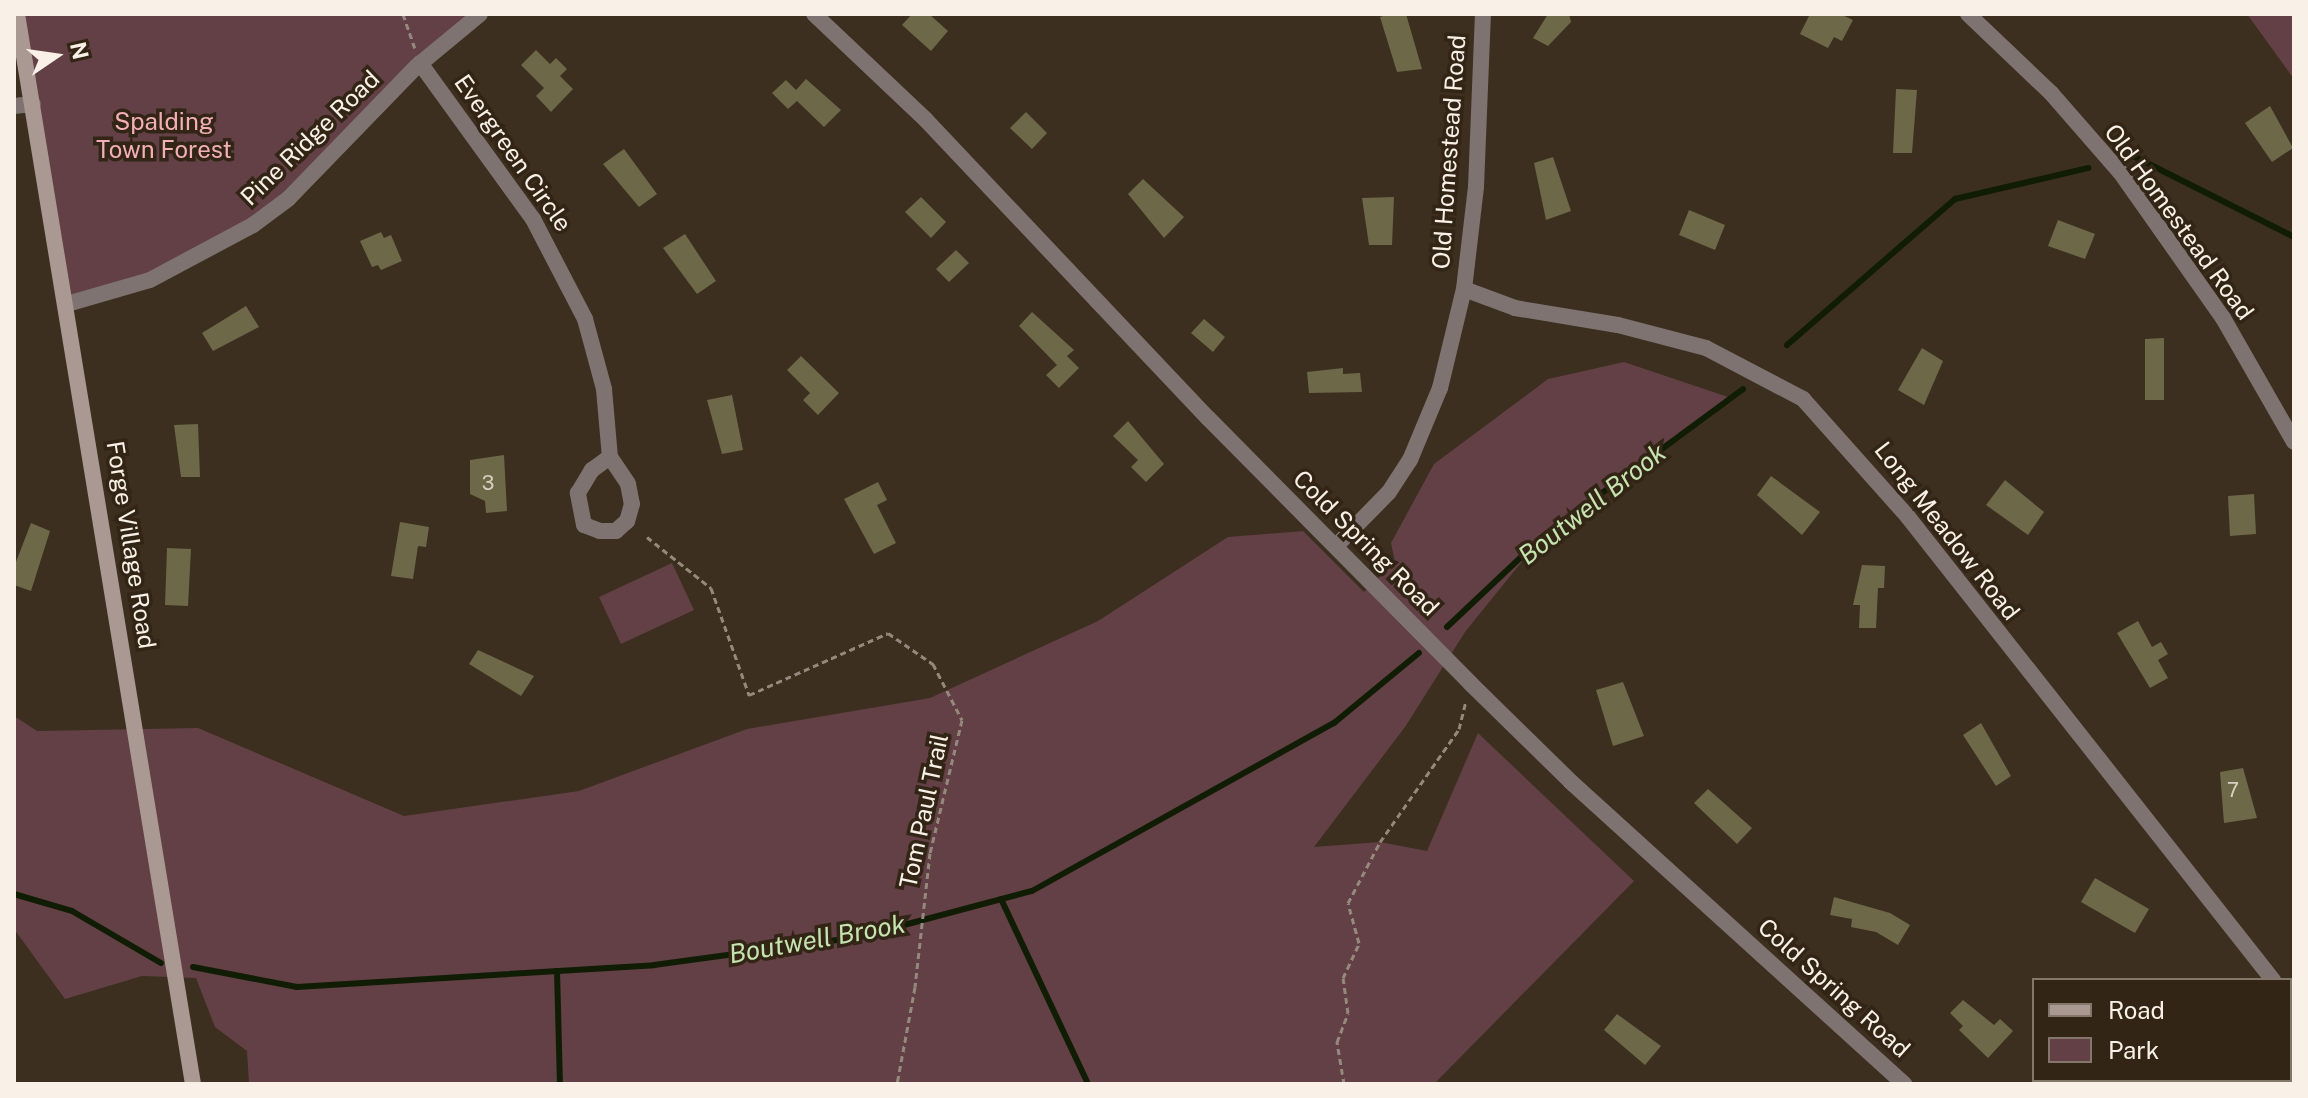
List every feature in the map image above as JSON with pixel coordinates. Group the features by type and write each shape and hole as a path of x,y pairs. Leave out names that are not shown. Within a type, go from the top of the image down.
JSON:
{"main road":[{"name":"Forge Village Road","path":"17,14 193,1084"}],"street":[{"name":"Pine Ridge Road","path":"67,304 150,280 253,225 288,199 420,63 480,14"},
{"name":"Cold Spring Road","path":"814,14 925,119 1208,418 1337,545 1470,683 1571,782 1904,1084"},
{"name":"Old Homestead Road","path":"1337,545 1389,492 1424,432 1464,289 1476,187 1483,14"},
{"name":"Old Homestead Road","path":"1968,14 2051,93 2120,172 2223,318 2294,442"},
{"name":"Evergreen Circle","path":"420,63 508,180 576,296 600,364 610,457 628,484 632,504 627,521 616,531 600,531 584,525 578,493 592,470 610,457"},
{"path":"14,106 33,104"},
{"name":"Long Meadow Road","path":"1464,289 1515,308 1618,325 1706,348 1803,399 1908,517 2271,978"}],"path":[{"path":"403,14 420,63"},
{"name":"Tom Paul Trail","path":"647,537 711,588 749,695 888,633 933,664 962,720 930,853 915,987 897,1084"},
{"path":"1344,1084 1337,1042 1348,1013 1343,978 1359,943 1348,903 1380,842 1459,729 1470,683"}],"green space":[{"name":"Spalding Town Forest","path":"18,14 482,14 288,199 210,251 67,304"},
{"path":"2247,14 2294,14 2294,79"},
{"path":"1624,362 1731,398 1541,538 1465,632 1405,727 1314,847 1380,842 1427,851 1478,733 1634,881 1434,1084 249,1084 247,1051 215,1027 196,978 142,976 65,999 14,929 14,716 37,731 198,728 404,816 579,791 747,729 930,698 1098,621 1228,537 1303,531 1364,592 1395,562 1391,543 1434,464 1548,379"},
{"path":"672,563 694,610 621,644 599,597"}],"building":[{"path":"912,14 929,14 948,31 931,51 902,25"},
{"path":"1406,14 1422,69 1397,72 1380,17"},
{"path":"1548,14 1569,14 1571,22 1548,46 1533,38"},
{"path":"1810,14 1840,14 1853,20 1842,41 1834,37 1828,48 1800,34"},
{"path":"536,50 550,64 556,58 567,69 560,76 573,89 551,112 536,96 544,88 521,65"},
{"path":"806,79 841,110 824,127 797,101 788,109 772,93 786,80 796,90"},
{"path":"1896,89 1917,90 1912,153 1893,153"},
{"path":"2270,106 2293,148 2272,162 2245,123"},
{"path":"1026,112 1047,133 1032,149 1010,128"},
{"path":"624,149 657,194 639,207 603,164"},
{"path":"1553,157 1571,211 1546,220 1534,163"},
{"path":"1143,179 1184,217 1164,238 1128,194"},
{"path":"921,197 946,222 931,238 905,212"},
{"path":"1394,197 1392,245 1369,245 1362,198"},
{"path":"1689,210 1725,225 1715,250 1679,235"},
{"path":"2058,220 2095,234 2085,259 2048,246"},
{"path":"381,232 384,238 391,235 402,261 381,270 378,265 372,267 360,241"},
{"path":"685,234 716,281 697,294 663,248"},
{"path":"956,250 969,263 949,282 936,269"},
{"path":"246,306 259,327 213,351 202,333"},
{"path":"1032,312 1074,350 1067,356 1079,368 1059,388 1046,375 1057,365 1019,326"},
{"path":"1204,319 1225,337 1213,352 1191,333"},
{"path":"2164,338 2164,400 2145,400 2145,339"},
{"path":"1922,348 1943,361 1924,405 1898,390"},
{"path":"801,356 839,393 818,415 803,400 810,393 787,370"},
{"path":"1343,368 1343,374 1360,373 1362,392 1309,393 1307,372"},
{"path":"732,395 743,450 722,454 707,400"},
{"path":"1128,421 1164,464 1146,482 1131,467 1138,460 1113,436"},
{"path":"198,424 200,477 181,477 174,425"},
{"path":"504,455 507,511 486,513 485,501 470,494 470,460"},
{"path":"1771,476 1820,512 1802,535 1757,495"},
{"path":"2005,480 2044,512 2028,535 1986,505"},
{"path":"878,482 887,500 877,505 896,543 874,554 844,499"},
{"path":"2254,494 2256,534 2230,536 2228,496"},
{"path":"400,522 429,527 426,547 418,546 413,579 391,576"},
{"path":"31,523 50,531 31,591 14,585 14,567"},
{"path":"167,548 191,549 188,606 165,605"},
{"path":"1862,565 1885,566 1884,588 1878,588 1876,628 1859,628 1860,605 1853,605"},
{"path":"2138,621 2152,647 2161,642 2168,654 2158,660 2168,678 2150,688 2117,633"},
{"path":"478,650 534,676 521,696 469,664"},
{"path":"1623,682 1644,736 1613,746 1596,690"},
{"path":"1981,723 2011,776 1996,786 1963,735"},
{"path":"2243,768 2257,818 2224,823 2220,772"},
{"path":"1708,789 1752,828 1737,844 1694,803"},
{"path":"2095,878 2149,909 2135,933 2081,902"},
{"path":"1834,897 1890,913 1910,925 1898,945 1876,932 1851,927 1852,919 1830,915"},
{"path":"1963,1000 1994,1025 2000,1019 2013,1031 1988,1058 1959,1030 1963,1026 1950,1013"},
{"path":"1617,1014 1661,1046 1645,1065 1604,1030"}],"waterway":[{"name":"Boutwell Brook","path":"2135,157 2294,237"},
{"name":"Boutwell Brook","path":"1787,345 1955,199 2088,168"},
{"name":"Boutwell Brook","path":"1447,627 1541,538 1743,389"},
{"name":"Boutwell Brook","path":"193,967 297,987 654,965 859,937 1032,891 1334,723 1419,653"},
{"name":"Boutwell Brook","path":"14,894 72,911 161,963"},
{"path":"1001,899 1088,1084"},
{"path":"557,971 560,1084"}]}
